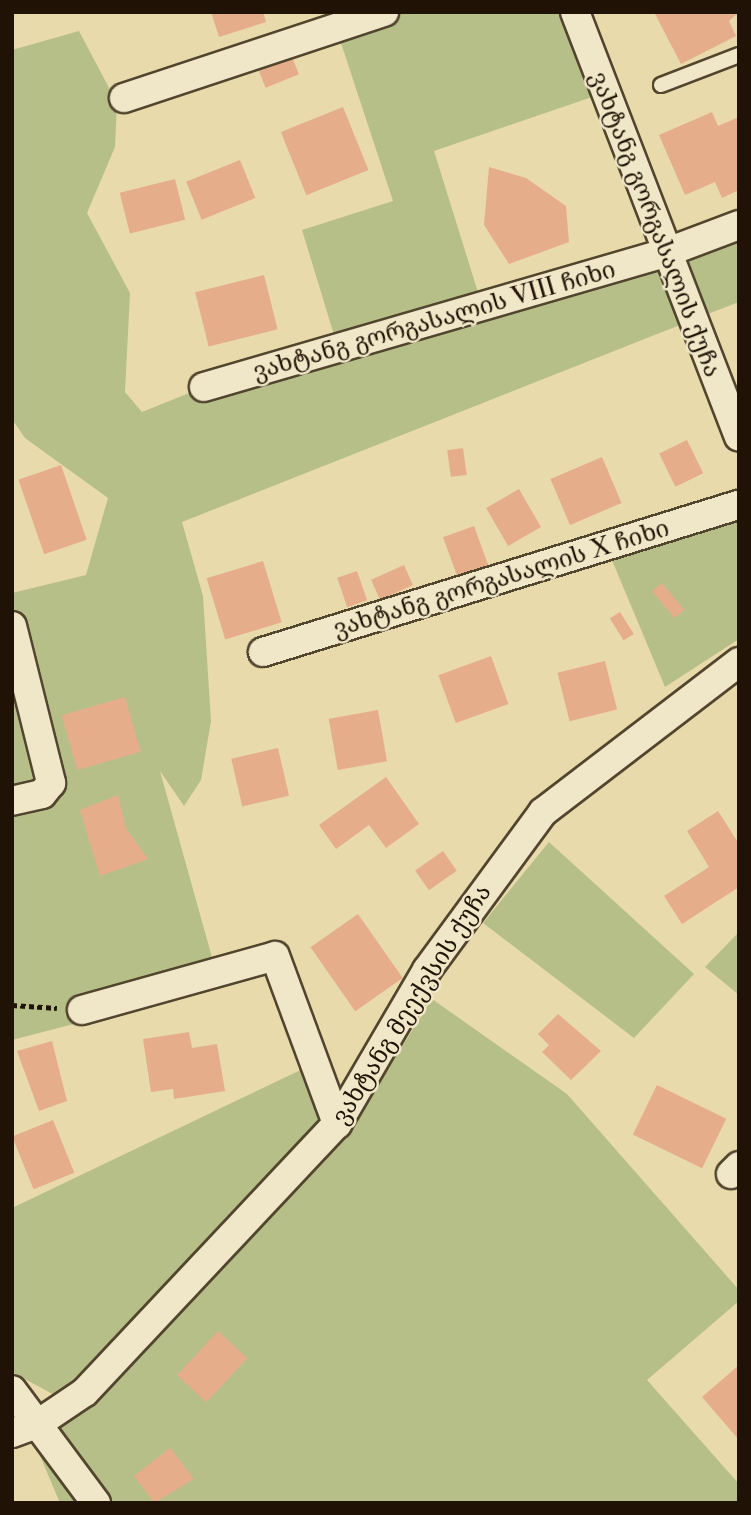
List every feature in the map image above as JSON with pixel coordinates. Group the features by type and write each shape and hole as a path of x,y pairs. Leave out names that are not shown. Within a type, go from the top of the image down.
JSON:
{"street":[{"path":"124,99 384,12"},
{"name":"ვახტანგ გორგასალის ქუჩა","path":"575,12 665,253 739,436"},
{"name":"ვახტანგ გორგასალის VIII ჩიხი","path":"204,387 665,253 739,225"},
{"name":"ვახტანგ გორგასალის X ჩიხი","path":"263,652 739,505"},
{"path":"12,626 51,783 47,792 12,801"},
{"name":"ვახტანგ მეექვსის ქუჩა","path":"12,1433 39,1423 85,1392 337,1124 427,970 543,812 739,662"},
{"path":"82,1010 275,956 337,1124"},
{"path":"12,1390 96,1503"}],"lane":[{"path":"661,85 739,55"}],"path":[{"path":"12,1005 82,1010"}],"green space":[{"path":"406,12 567,12 598,95 434,151 481,302 335,338 302,230 393,201 338,34"},
{"path":"79,31 117,103 115,147 87,213 130,293 125,392 142,412 199,389 662,263 685,323 182,522 203,596 211,721 201,780 184,806 160,771 220,986 12,1040 12,593 86,575 108,498 25,438 12,419 12,50"},
{"path":"739,225 739,302 692,320 665,253"},
{"path":"739,512 739,639 665,687 609,553"},
{"path":"549,842 694,974 634,1038 483,923"},
{"path":"739,932 739,995 705,967"},
{"path":"432,999 567,1094 739,1290 739,1301 647,1380 739,1484 739,1503 60,1503 35,1444 95,1402 339,1146"},
{"path":"309,1066 329,1120 60,1398 12,1372 12,1208"}],"building":[{"path":"211,12 263,12 266,22 219,37"},
{"path":"654,12 739,12 729,21 736,36 681,64"},
{"path":"290,52 299,74 266,88 257,65"},
{"path":"343,107 368,170 306,195 281,132"},
{"path":"712,112 718,126 739,117 739,190 722,198 715,182 685,195 659,135"},
{"path":"240,160 255,198 202,220 186,182"},
{"path":"489,167 526,178 566,206 569,242 509,264 484,225"},
{"path":"175,179 185,220 130,234 120,193"},
{"path":"264,275 278,329 209,347 195,292"},
{"path":"687,440 703,473 675,487 659,454"},
{"path":"463,448 467,475 451,477 447,450"},
{"path":"602,457 622,503 570,525 550,479"},
{"path":"61,465 87,540 44,554 18,480"},
{"path":"519,489 541,527 508,546 486,508"},
{"path":"474,526 490,569 459,581 443,537"},
{"path":"263,561 282,622 225,639 207,578"},
{"path":"404,565 413,585 380,600 371,580"},
{"path":"357,571 367,600 347,607 337,578"},
{"path":"662,583 684,610 675,618 652,591"},
{"path":"620,612 634,634 624,640 610,618"},
{"path":"491,656 508,704 456,723 438,675"},
{"path":"605,661 617,710 570,721 557,673"},
{"path":"125,697 141,752 77,770 62,715"},
{"path":"378,710 387,761 338,770 329,719"},
{"path":"278,748 289,796 242,807 231,759"},
{"path":"386,777 419,824 386,848 369,825 336,849 319,825"},
{"path":"118,795 126,828 148,859 100,876 80,810"},
{"path":"718,811 739,844 739,887 682,924 664,896 709,867 687,831"},
{"path":"443,851 457,871 429,890 415,871"},
{"path":"358,914 403,978 355,1011 310,947"},
{"path":"558,1014 601,1051 571,1080 542,1052 549,1045 538,1034"},
{"path":"189,1032 192,1048 217,1044 225,1091 174,1099 173,1089 151,1092 143,1039"},
{"path":"52,1041 67,1101 39,1111 17,1051"},
{"path":"657,1085 726,1119 702,1168 633,1134"},
{"path":"53,1120 74,1173 34,1189 12,1136"},
{"path":"218,1331 247,1358 206,1402 177,1375"},
{"path":"739,1365 739,1440 702,1397"},
{"path":"170,1448 194,1479 154,1503 134,1476"}]}
